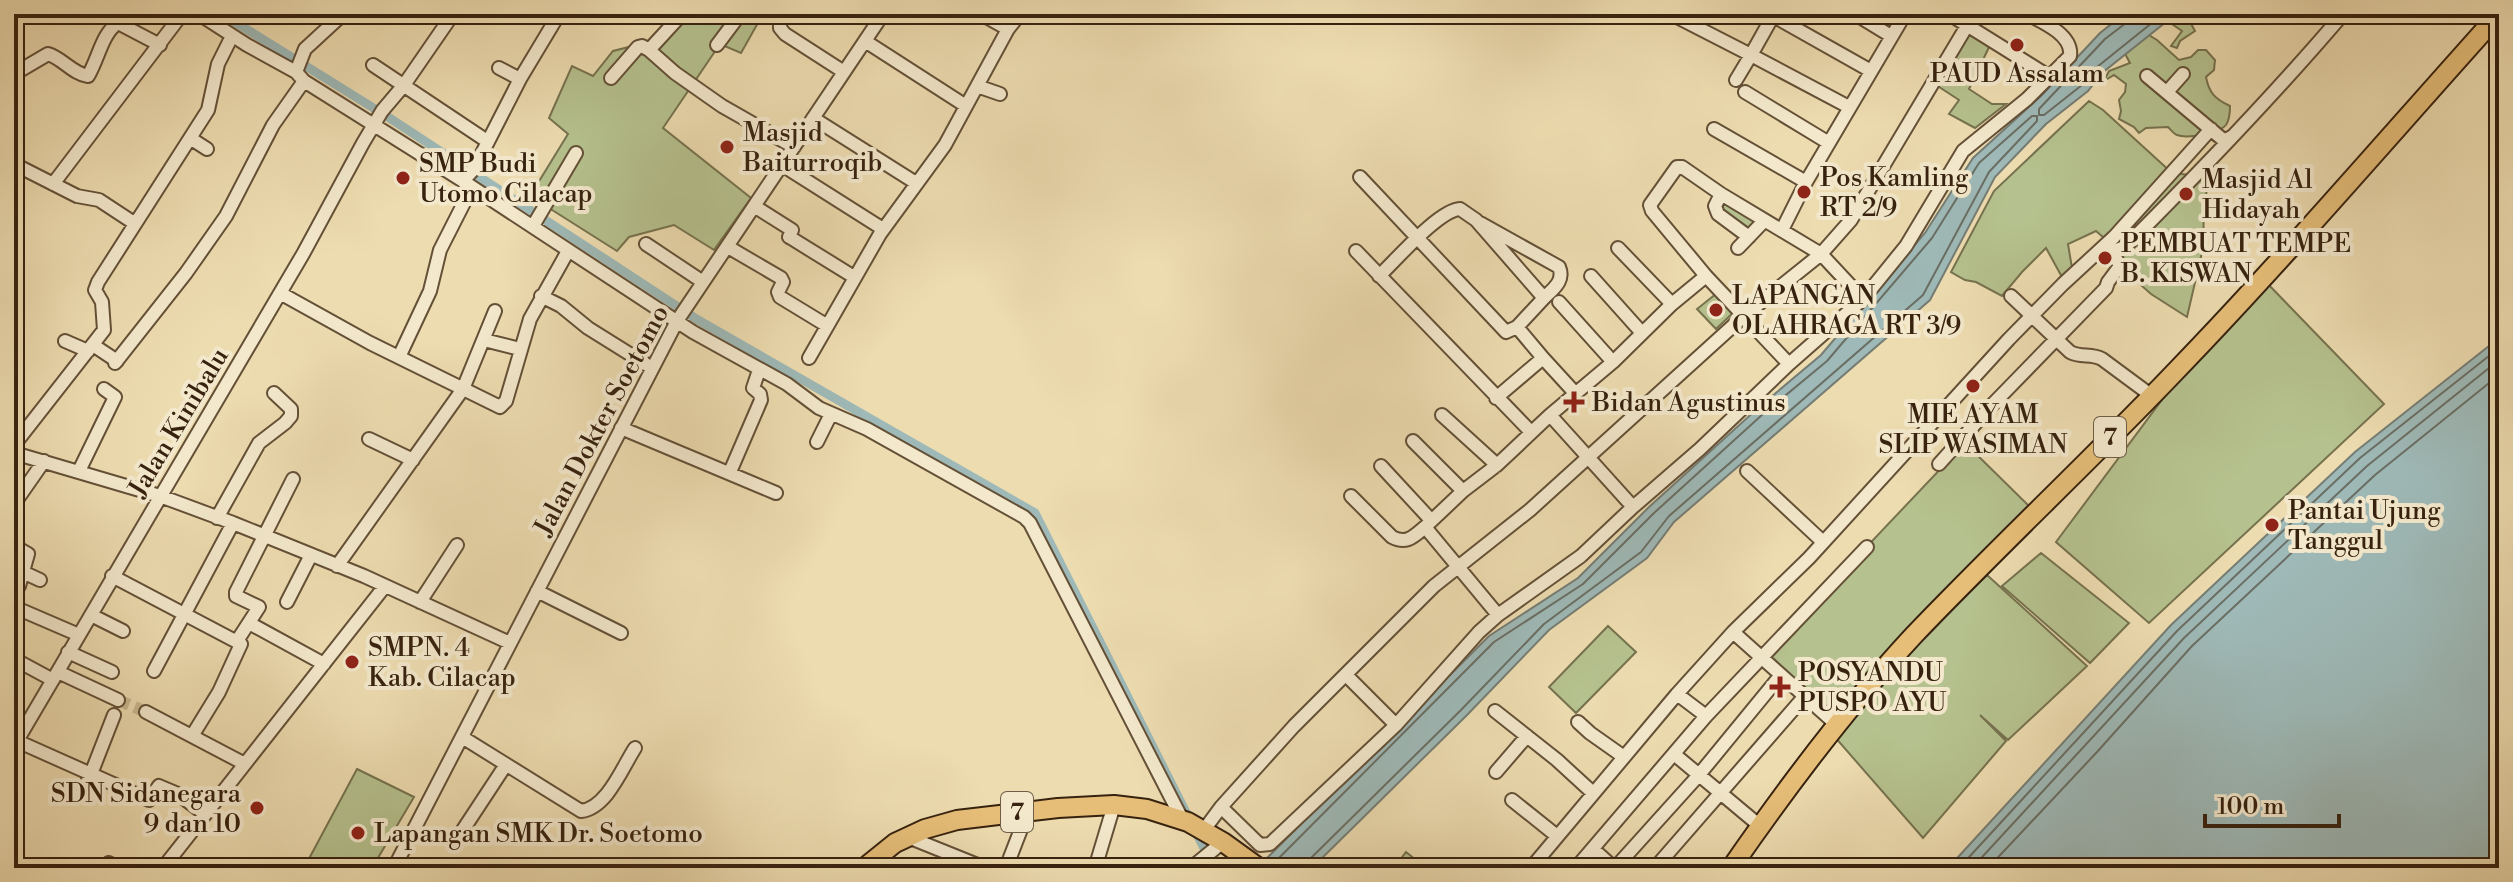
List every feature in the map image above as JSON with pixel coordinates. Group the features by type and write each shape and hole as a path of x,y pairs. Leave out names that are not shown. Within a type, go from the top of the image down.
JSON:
{"highway":[{"name":"7","path":"1731,868 1837,725 1913,637 2152,396 2496,28"},
{"name":"7","path":"864,868 895,843 957,820 1114,805 1147,809 1182,819 1204,829 1212,851 1255,865"}],"street":[{"path":"53,184 182,14"},
{"path":"199,14 217,20 232,36 300,69 536,221 568,251 679,317 759,370 787,384 811,403 879,436 1024,517 1030,523 1182,819"},
{"path":"65,341 90,348 116,362 226,216 300,69 343,14"},
{"name":"Jalan Kinibalu","path":"16,743 280,293 378,119 453,14"},
{"path":"399,357 430,291 440,250 469,178 520,79 559,14"},
{"path":"649,50 682,14"},
{"path":"772,14 780,21 781,31 844,72"},
{"name":"Jalan Dokter Soetomo","path":"394,868 679,317 883,14"},
{"path":"981,14 1008,29"},
{"path":"809,358 883,229 945,145 1008,29 1020,14"},
{"path":"1671,14 1849,107"},
{"path":"1855,14 1891,36"},
{"path":"1782,230 1806,182 1905,14"},
{"path":"1949,14 1971,19 2050,77"},
{"path":"1221,807 1260,845 1270,844 1396,725 1461,649 1498,615 1581,556 1863,299 1896,260 1963,151 2027,99 2070,56 2071,48 2063,37 2041,17 2027,14"},
{"path":"1939,464 2106,288 2120,266 2114,251 2125,247 2233,136 2343,14"},
{"path":"2471,14 2496,28"},
{"path":"1736,80 1772,15 1871,71"},
{"path":"717,45 734,16"},
{"path":"1204,829 1294,726 1347,676 1424,595 1530,510 1745,315 1821,254 1851,220 1971,19"},
{"path":"14,74 43,55 51,54 88,76 105,39 113,25 118,23 160,45"},
{"path":"14,445 105,327 102,302 95,287 208,110 218,64 232,36"},
{"path":"865,41 966,106"},
{"path":"611,78 642,46 722,106 794,147"},
{"path":"373,65 487,141"},
{"path":"499,68 520,79"},
{"path":"2167,92 2183,74"},
{"path":"2147,76 2223,140 2233,136"},
{"path":"977,86 1000,94"},
{"path":"1745,92 1829,143"},
{"path":"813,118 916,183"},
{"path":"1714,129 1806,182"},
{"path":"1531,868 1733,632 1823,542 2032,315 2144,206 2211,129"},
{"path":"190,138 207,149"},
{"path":"536,221 576,153"},
{"path":"14,164 83,198 99,200 134,223"},
{"path":"782,165 883,229"},
{"path":"1789,364 1706,276 1652,211 1650,205 1674,170 1679,167 1821,254 1863,299"},
{"path":"1360,177 1509,332 1561,280 1562,274 1559,267 1476,220"},
{"path":"1721,194 1715,206 1718,214 1749,237"},
{"path":"754,206 792,230 789,237 854,277"},
{"path":"1379,276 1442,215 1452,209 1460,209 1476,220 1544,298"},
{"path":"1738,248 1764,221"},
{"path":"646,244 703,282"},
{"path":"728,247 781,278 780,297 826,325"},
{"path":"1618,248 1672,304"},
{"path":"280,293 495,406 504,405 530,319 568,251"},
{"path":"1356,251 1531,432"},
{"path":"2089,261 2108,282"},
{"path":"1591,276 1642,333"},
{"path":"1351,496 1392,537 1407,541 1497,465 1706,276"},
{"path":"541,296 561,306 588,328 652,368"},
{"path":"2011,296 2077,356 2102,359 2152,396"},
{"path":"1559,302 1613,362"},
{"path":"337,566 463,389 495,311"},
{"path":"1517,327 1575,393"},
{"path":"484,340 520,349"},
{"path":"1496,398 1543,358"},
{"path":"730,472 761,400 760,394 753,388 759,370"},
{"path":"79,471 115,397 104,389"},
{"path":"217,518 259,443 291,416 288,404 274,393"},
{"path":"817,442 831,414"},
{"path":"1442,415 1497,465"},
{"path":"1550,415 1633,507"},
{"path":"621,428 776,493"},
{"path":"369,439 413,460"},
{"path":"1413,441 1463,491"},
{"path":"14,453 160,496 233,523 385,586 510,643"},
{"path":"14,504 44,461"},
{"path":"1381,466 1498,615"},
{"path":"1747,471 1823,542"},
{"path":"237,641 259,607 235,594 293,479"},
{"path":"154,671 233,523"},
{"path":"420,602 457,545"},
{"path":"14,546 28,554 19,570 19,586 14,584"},
{"path":"1576,868 1706,716 1867,547"},
{"path":"287,602 311,555"},
{"path":"19,570 40,580"},
{"path":"112,576 237,641 241,646 219,692 192,736"},
{"path":"166,867 385,586"},
{"path":"537,591 621,633"},
{"path":"14,607 79,635"},
{"path":"91,615 123,631"},
{"path":"249,623 324,664"},
{"path":"1733,632 1837,725"},
{"path":"68,652 112,672"},
{"path":"14,659 118,700"},
{"path":"1347,676 1396,725"},
{"path":"1593,849 1615,868 1698,776 1780,676"},
{"path":"1677,694 1706,716"},
{"path":"1655,868 1804,697"},
{"path":"1495,711 1593,793"},
{"path":"146,712 245,764"},
{"path":"82,793 114,715"},
{"path":"1578,722 1624,757"},
{"path":"1496,772 1527,736"},
{"path":"462,737 574,808 587,810 600,802 635,748"},
{"path":"16,743 149,800 166,772"},
{"path":"1674,754 1760,826"},
{"path":"457,839 505,766"},
{"path":"159,786 178,794 205,814"},
{"path":"1512,800 1557,836"},
{"path":"1096,865 1114,805"},
{"path":"1006,868 1028,811"},
{"path":"908,837 985,868"},
{"path":"1191,868 1212,851"}],"green space":[{"path":"675,14 763,14 741,53 720,44 663,128 751,198 714,250 674,225 629,237 617,251 530,196 568,134 549,118 572,66 593,76 613,51 669,37 680,18"},
{"path":"2175,14 2185,14 2183,16 2195,31 2180,41 2177,48 2171,46 2182,31 2169,22"},
{"path":"1968,23 1992,41 1969,89 1992,104 2006,104 1975,128 1949,114 1959,100 1933,83"},
{"path":"2147,34 2179,60 2191,57 2198,50 2206,50 2215,60 2214,70 2206,77 2214,95 2230,106 2223,128 2188,136 2176,134 2168,127 2146,128 2139,133 2119,119 2119,100 2126,84 2114,75 2104,81 2109,71 2130,63 2123,50"},
{"path":"2089,101 2172,173 2209,177 2204,207 2203,248 2187,317 2151,294 2125,271 2112,245 2096,231 2068,244 2073,274 2062,277 2046,248 2002,296 1951,272 1994,191"},
{"path":"1726,201 1757,221 1749,233 1718,214"},
{"path":"2265,281 2384,404 2149,623 2056,542 2188,365"},
{"name":"LAPANGAN OLAHRAGA RT 3/9","path":"1717,293 1735,311 1716,329 1697,309"},
{"path":"1965,443 2031,508 1829,715 1767,652"},
{"path":"2041,553 2129,623 2090,663 2002,586"},
{"path":"1987,575 2087,666 2008,740 1980,715 2006,741 1923,838 1834,736 1909,650"},
{"path":"1608,626 1636,652 1576,713 1549,687"},
{"name":"Lapangan SMK Dr. Soetomo","path":"357,769 414,797 372,868 304,868"},
{"path":"1406,852 1426,868 1394,868"}],"water":[{"path":"2124,14 2176,14 2102,73 2088,91 2046,124 1995,177 1930,300 1674,522 1647,558 1549,630 1312,868 1257,868 1489,636 1578,578 1649,507 1821,355 1925,233 1973,158 2042,95 2100,33"},
{"path":"2499,338 2499,868 1948,868 2171,625 2355,452"}],"waterway":[{"path":"222,14 388,117 698,320 1035,513 1214,868"}],"tunnel":[{"path":"118,700 146,712"}],"place":[{"name":"PAUD Assalam","path":"2017,45"},
{"name":"Masjid Baiturroqib","path":"727,147"},
{"name":"SMP Budi Utomo Cilacap","path":"403,178"},
{"name":"Pos Kamling RT 2/9","path":"1804,192"},
{"name":"Masjid Al Hidayah","path":"2186,194"},
{"name":"PEMBUAT TEMPE B. KISWAN","path":"2105,258"},
{"name":"LAPANGAN OLAHRAGA RT 3/9","path":"1716,310"},
{"name":"MIE AYAM SLIP WASIMAN","path":"1973,386"},
{"name":"Bidan Agustinus","path":"1574,402"},
{"name":"Pantai Ujung Tanggul","path":"2272,525"},
{"name":"SMPN. 4 Kab. Cilacap","path":"352,662"},
{"name":"POSYANDU PUSPO AYU","path":"1780,687"},
{"name":"SDN Sidanegara 9 dan 10","path":"257,808"},
{"name":"Lapangan SMK Dr. Soetomo","path":"358,833"}]}
